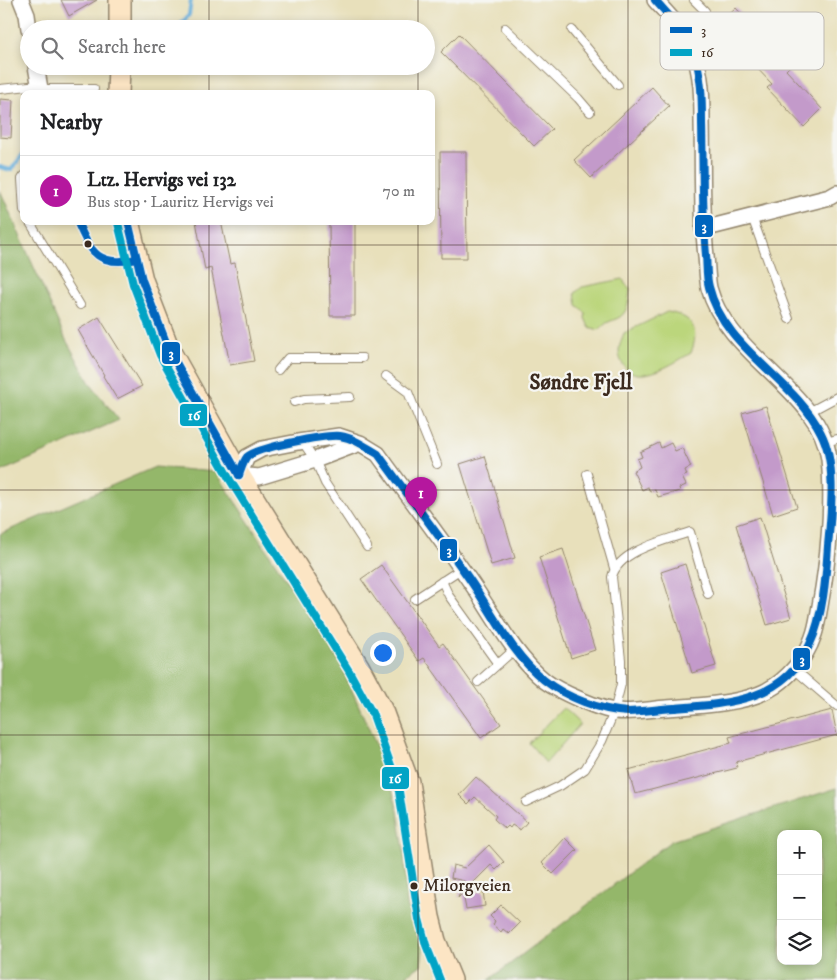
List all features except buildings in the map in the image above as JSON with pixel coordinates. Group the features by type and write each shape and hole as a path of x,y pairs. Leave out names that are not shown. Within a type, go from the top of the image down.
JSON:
{"main road":[{"path":"120,0 120,20"},
{"path":"118,90 119,75"},
{"path":"129,225 136,259 169,350 239,475 358,666 382,711 408,782 429,917 451,980"}],"street":[{"path":"21,0 28,20"},
{"path":"656,0 666,12"},
{"path":"360,444 259,477 239,475 247,456 262,449 302,441 339,436 360,444 378,454 461,569 515,650 546,682 574,697 614,712 689,707 761,694 771,689 794,669 813,638 823,588 829,524 829,459 831,441 809,412 757,359 722,318 709,288 703,229 702,118 699,70"},
{"path":"38,75 40,89"},
{"path":"703,229 837,194"}],"lane":[{"path":"694,0 705,11"},
{"path":"505,28 578,98 590,112"},
{"path":"572,30 618,85"},
{"path":"0,89 94,89"},
{"path":"752,217 789,319"},
{"path":"31,225 80,305"},
{"path":"78,225 86,245 99,257 119,263 136,259"},
{"path":"278,370 288,358 362,358"},
{"path":"386,376 408,392 437,464"},
{"path":"294,402 304,399 350,397"},
{"path":"809,412 837,398"},
{"path":"302,441 315,460 325,483 367,547"},
{"path":"526,802 560,786 584,769 602,740 614,712 621,684 621,660 612,577 614,568 587,474"},
{"path":"614,568 631,553 690,532 708,594"},
{"path":"414,599 461,569"},
{"path":"442,581 449,596 498,664"},
{"path":"478,682 515,650"},
{"path":"794,669 837,706"}],"green space":[{"path":"0,190 65,338 91,385 119,420 0,472"},
{"path":"623,279 630,288 627,306 623,314 599,330 589,327 585,318 586,313 577,305 575,293 582,287"},
{"path":"667,312 683,317 692,325 695,337 691,353 657,371 639,374 631,372 621,362 619,354 624,333"},
{"path":"155,467 216,472 339,661 387,770 398,811 404,851 407,905 423,950 421,965 400,980 0,980 0,534"},
{"path":"563,708 580,724 546,763 529,743"},
{"path":"837,788 837,980 489,980 671,841"}],"waterway":[{"path":"184,20 189,15 191,0"},
{"path":"0,167 11,170 20,158"}],"transit line":[{"name":"3","path":"655,0 666,12"},
{"name":"3","path":"239,475 247,457 253,453 292,442 321,437 345,437 360,443 378,454 461,567 513,647 544,680 562,692 584,702 607,709 628,712 715,704 753,696 770,688 786,677 799,663 810,644 818,622 826,570 831,503 832,488 829,459 821,433 809,413 729,328 717,309 709,287 703,206 702,96 698,70"},
{"name":"3","path":"79,225 92,250 98,255 114,261 137,259"},
{"name":"16","path":"118,225 133,284 160,355 230,480 349,671 373,715 398,785 419,919 426,945 440,980"},
{"name":"3","path":"129,225 142,280 169,350 239,475"}],"place":[{"name":"Ltz. Hervigs vei 132","path":"421,518"},
{"name":"Milorgveien","path":"414,886"}],"district":[{"name":"Søndre Fjell","path":"581,383"}]}
